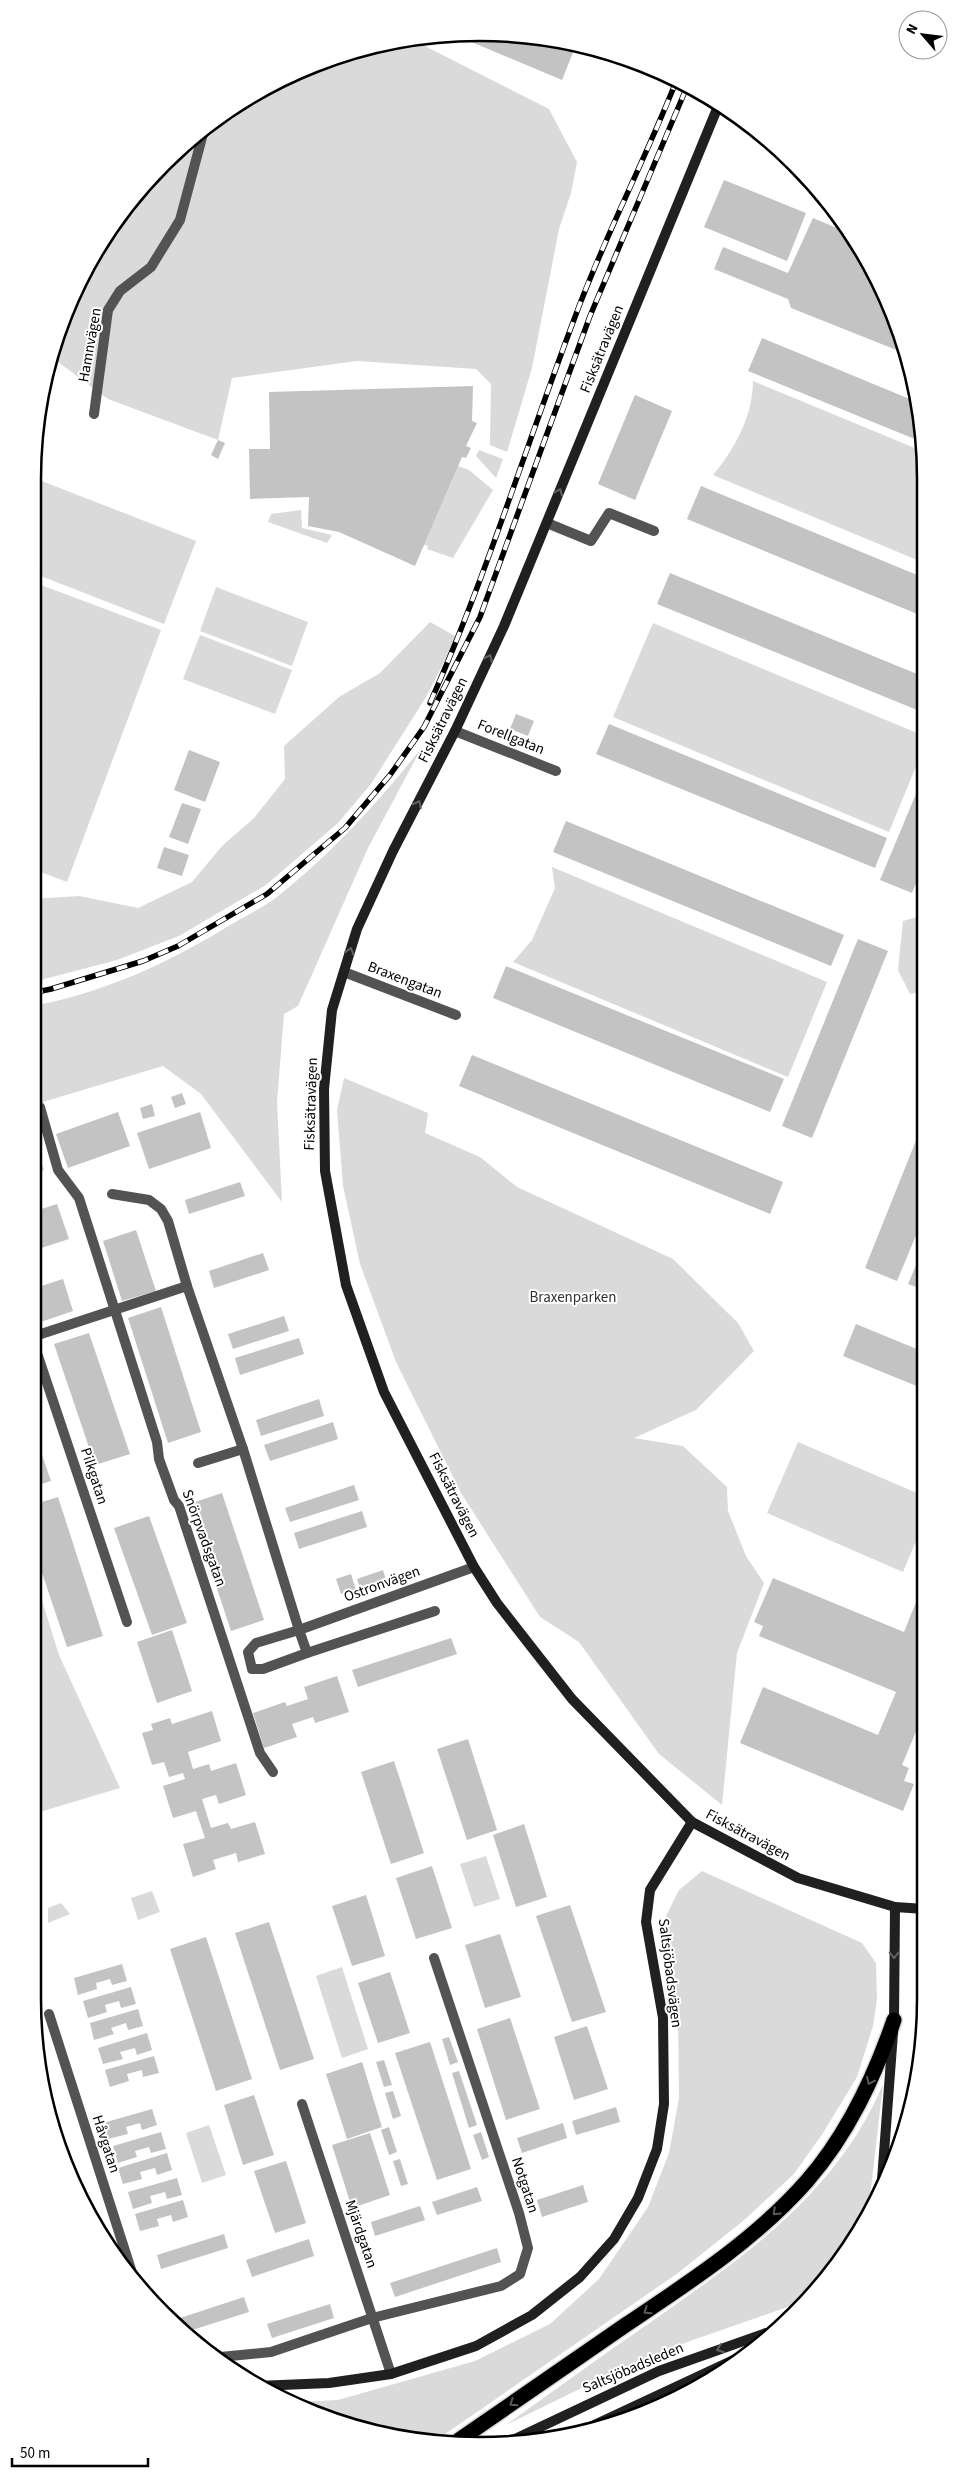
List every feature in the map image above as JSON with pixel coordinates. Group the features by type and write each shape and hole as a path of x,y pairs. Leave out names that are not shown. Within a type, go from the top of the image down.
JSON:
{"highway":[{"path":"464,2436 669,2296 738,2246 772,2216 807,2181 837,2142 864,2095 880,2060 894,2020"}],"street":[{"name":"Fisksätravägen","path":"716,111 504,626 455,731 393,851 357,929 332,1010 324,1089 325,1171 346,1285 384,1392 474,1567 496,1602 572,1699 692,1822 798,1878 895,1907 917,1908"},
{"name":"Hamnvägen","path":"94,414 108,310 120,291 151,267 180,220 201,141"},
{"path":"547,524 591,541 609,513 654,531"},
{"name":"Forellgatan","path":"455,731 556,771"},
{"name":"Braxengatan","path":"344,972 456,1015"},
{"name":"Snörpvadsgatan","path":"41,1110 58,1170 79,1198 158,1442 159,1459 174,1500 179,1506 260,1753 273,1772"},
{"path":"112,1194 150,1200 161,1210 168,1221 187,1286 243,1449 307,1653"},
{"path":"41,1335 187,1286"},
{"name":"Pilkgatan","path":"41,1365 127,1622"},
{"path":"198,1463 243,1449"},
{"name":"Ostronvägen","path":"435,1611 264,1669 252,1669 248,1657 251,1647 256,1643 299,1630 474,1567"},
{"name":"Saltsjöbadsvägen","path":"273,2385 329,2383 391,2374 476,2346 532,2315 580,2277 614,2239 638,2198 656,2149 664,2104 663,2018 646,1922 650,1890 692,1822"},
{"path":"883,2167 894,2020 895,1907"},
{"name":"Notgatan","path":"372,2318 501,2286 520,2274 528,2248 519,2213 434,1958"},
{"name":"Håvgatan","path":"49,2014 129,2261"},
{"name":"Mjärdgatan","path":"302,2104 391,2374"},
{"path":"226,2356 271,2352 372,2318"},
{"name":"Saltsjöbadsleden","path":"523,2434 659,2371 758,2336"},
{"path":"614,2416 707,2372"}],"green space":[{"path":"423,45 549,109 577,162 571,193 559,229 532,368 507,452 490,445 491,384 476,369 357,361 232,378 218,440 108,399 57,361 64,338 86,285 115,236 150,190 190,150 236,115 285,86 338,64 366,56"},
{"path":"753,381 916,448 917,560 713,475 729,454 741,431 750,406"},
{"path":"479,450 503,459 496,478 476,456"},
{"path":"458,466 469,470 493,490 453,558 427,549 428,546 424,545"},
{"path":"41,481 196,541 164,624 41,576"},
{"path":"301,510 302,528 332,535 327,543 268,522 271,514"},
{"path":"41,585 161,630 67,882 41,872"},
{"path":"216,587 308,622 292,666 200,631"},
{"path":"430,622 457,637 426,697 371,784 338,823 266,885 179,936 117,960 41,980 41,898 79,896 138,908 192,882 222,846 254,818 285,779 284,746 339,697 380,673"},
{"path":"653,623 917,733 917,764 889,832 613,717"},
{"path":"200,635 292,670 275,714 183,679"},
{"path":"422,747 368,848 298,1006 284,1014 277,1102 282,1202 201,1094 163,1066 41,1103 41,1004 85,993 136,974 185,951 261,908 317,863 389,787"},
{"path":"552,867 827,982 788,1077 513,962 532,940 555,888"},
{"path":"917,917 917,992 910,994 898,970 903,921"},
{"name":"Braxenparken","path":"344,1078 428,1113 425,1133 480,1157 517,1187 673,1259 738,1323 754,1351 696,1410 634,1438 683,1446 727,1487 728,1511 746,1556 764,1583 737,1653 722,1805 659,1754 579,1642 540,1617 461,1493 396,1362 360,1264 343,1186 337,1110"},
{"path":"798,1442 917,1493 917,1539 903,1572 767,1513"},
{"path":"41,1598 59,1655 120,1788 41,1812"},
{"path":"486,1856 500,1899 474,1907 460,1864"},
{"path":"702,1871 862,1943 876,1963 877,1999 873,2026 857,2077 823,2133 794,2174 743,2221 678,2273 443,2435 366,2422 338,2414 307,2401 338,2400 475,2361 550,2324 599,2279 648,2207 669,2153 679,2098 678,2017 666,1942 666,1916 679,1890"},
{"path":"152,1891 160,1912 138,1920 131,1898"},
{"path":"61,1903 70,1914 48,1923 48,1908"},
{"path":"342,1967 368,2049 342,2058 316,1976"},
{"path":"883,2084 870,2196 843,2242 792,2305 690,2341 600,2379 506,2425 752,2248 813,2191 840,2159 864,2123"},
{"path":"209,2125 226,2175 202,2183 186,2133"}],"building":[{"path":"470,41 508,42 573,52 562,80"},
{"path":"724,180 806,213 787,261 704,227"},
{"path":"813,218 837,228 872,285 898,350 791,308 788,299 714,269 723,247 788,273"},
{"path":"762,338 909,399 915,439 748,371"},
{"path":"473,386 472,421 477,423 466,446 471,448 466,458 462,457 415,566 339,532 308,526 309,497 250,499 249,449 270,449 269,392"},
{"path":"635,395 672,411 635,500 598,484"},
{"path":"218,440 225,443 218,459 211,455"},
{"path":"701,486 917,575 917,614 687,519"},
{"path":"670,573 917,674 917,710 657,604"},
{"path":"516,714 534,721 528,736 510,729"},
{"path":"609,724 887,838 875,868 596,754"},
{"path":"189,750 220,762 205,802 174,790"},
{"path":"917,791 917,881 912,893 880,880"},
{"path":"182,803 201,809 188,844 169,837"},
{"path":"566,821 844,935 831,966 553,852"},
{"path":"164,847 189,855 182,876 157,868"},
{"path":"858,939 888,951 812,1138 782,1126"},
{"path":"506,966 784,1079 770,1112 493,998"},
{"path":"472,1055 783,1182 770,1214 459,1086"},
{"path":"182,1093 186,1104 175,1108 171,1097"},
{"path":"152,1104 155,1116 143,1119 140,1108"},
{"path":"118,1112 130,1146 68,1168 56,1134"},
{"path":"200,1112 211,1148 149,1169 137,1133"},
{"path":"917,1138 917,1233 897,1281 865,1268"},
{"path":"240,1182 245,1196 189,1214 185,1200"},
{"path":"57,1204 69,1239 41,1248 41,1209"},
{"path":"136,1230 156,1291 122,1301 103,1241"},
{"path":"263,1253 269,1270 214,1288 209,1271"},
{"path":"917,1263 917,1287 908,1284"},
{"path":"63,1279 73,1311 41,1322 41,1286"},
{"path":"161,1307 201,1432 168,1443 128,1318"},
{"path":"284,1316 289,1331 233,1349 228,1334"},
{"path":"856,1324 917,1349 917,1386 843,1356"},
{"path":"89,1333 130,1454 95,1465 54,1344"},
{"path":"299,1338 304,1354 240,1375 235,1358"},
{"path":"319,1399 324,1416 261,1436 256,1420"},
{"path":"333,1422 338,1439 270,1461 264,1445"},
{"path":"41,1452 51,1481 41,1484"},
{"path":"354,1485 359,1500 290,1522 285,1508"},
{"path":"222,1493 264,1620 231,1631 189,1504"},
{"path":"58,1497 103,1636 67,1647 41,1570 41,1502"},
{"path":"362,1511 367,1527 299,1549 294,1533"},
{"path":"149,1516 187,1623 152,1635 114,1528"},
{"path":"383,1570 387,1583 361,1592 357,1579"},
{"path":"351,1574 356,1590 341,1594 336,1579"},
{"path":"773,1578 904,1632 917,1600 917,1729 902,1765 909,1768 904,1781 914,1784 903,1811 740,1743 763,1687 878,1735 896,1692 759,1636 763,1626 754,1622"},
{"path":"172,1630 192,1691 157,1703 137,1642"},
{"path":"451,1638 457,1654 358,1687 352,1670"},
{"path":"337,1676 349,1712 315,1723 313,1717 292,1724 297,1737 264,1748 253,1713 285,1702 287,1706 308,1699 304,1687"},
{"path":"212,1711 221,1741 188,1752 193,1769 209,1764 211,1771 236,1763 246,1795 219,1804 216,1795 202,1799 211,1828 228,1823 231,1829 255,1822 265,1854 238,1862 236,1853 213,1860 216,1869 193,1877 183,1844 205,1838 196,1811 173,1818 163,1786 185,1779 183,1773 169,1777 164,1762 152,1765 142,1733 153,1730 151,1724 170,1718 172,1724"},
{"path":"468,1739 497,1830 467,1840 437,1749"},
{"path":"394,1761 424,1853 391,1864 361,1772"},
{"path":"524,1824 547,1897 516,1907 493,1835"},
{"path":"432,1866 452,1928 416,1939 396,1878"},
{"path":"366,1895 385,1956 352,1966 332,1906"},
{"path":"570,1905 606,2012 572,2022 536,1916"},
{"path":"269,1922 314,2059 280,2070 235,1933"},
{"path":"500,1934 521,1997 485,2008 465,1945"},
{"path":"206,1937 252,2079 216,2091 170,1949"},
{"path":"122,1964 127,1981 112,1985 110,1979 96,1983 97,1989 78,1995 74,1978"},
{"path":"390,1972 410,2033 378,2043 358,1983"},
{"path":"131,1987 136,2004 121,2008 119,2001 105,2005 107,2012 88,2018 83,2001"},
{"path":"138,2009 143,2026 128,2030 126,2023 111,2028 114,2034 94,2040 90,2023"},
{"path":"510,2018 540,2109 506,2120 477,2029"},
{"path":"587,2026 608,2089 574,2100 554,2037"},
{"path":"147,2033 152,2050 137,2055 135,2048 120,2052 123,2059 103,2064 98,2048"},
{"path":"449,2037 458,2062 450,2065 442,2039"},
{"path":"430,2042 471,2169 437,2180 395,2053"},
{"path":"154,2056 159,2073 143,2077 142,2070 127,2074 129,2081 110,2087 105,2070"},
{"path":"384,2060 392,2085 384,2087 376,2062"},
{"path":"362,2062 382,2127 347,2139 326,2074"},
{"path":"459,2071 477,2125 469,2128 452,2073"},
{"path":"393,2091 401,2116 393,2119 385,2093"},
{"path":"254,2095 274,2155 243,2165 224,2105"},
{"path":"616,2107 620,2122 576,2135 572,2121"},
{"path":"152,2109 157,2125 142,2130 140,2123 126,2127 128,2134 108,2139 103,2123"},
{"path":"563,2123 567,2138 522,2153 517,2138"},
{"path":"389,2127 397,2152 389,2155 381,2130"},
{"path":"161,2132 166,2149 151,2153 149,2147 135,2151 137,2157 118,2163 113,2146"},
{"path":"481,2132 489,2157 482,2160 473,2135"},
{"path":"370,2133 390,2195 352,2208 332,2145"},
{"path":"167,2153 172,2170 157,2175 155,2168 140,2172 142,2179 123,2184 118,2168"},
{"path":"400,2159 408,2184 401,2186 393,2161"},
{"path":"286,2161 306,2223 275,2233 254,2171"},
{"path":"177,2178 182,2195 167,2199 165,2192 150,2196 152,2203 133,2209 128,2192"},
{"path":"583,2185 588,2202 542,2217 537,2200"},
{"path":"477,2187 482,2201 437,2215 432,2202"},
{"path":"183,2200 188,2217 173,2222 171,2215 157,2219 159,2226 140,2231 135,2214"},
{"path":"420,2206 425,2220 375,2236 371,2222"},
{"path":"224,2234 228,2248 161,2269 157,2255"},
{"path":"309,2239 314,2256 252,2277 246,2260"},
{"path":"497,2248 501,2262 395,2297 390,2283"},
{"path":"244,2297 249,2312 192,2330 179,2318"},
{"path":"330,2304 334,2318 272,2338 267,2324"}],"railway":[{"path":"430,703 488,560 586,288 674,87"},
{"path":"41,991 143,961 178,946 267,894 345,828 390,775 424,727 480,617 590,316 685,92"}]}
